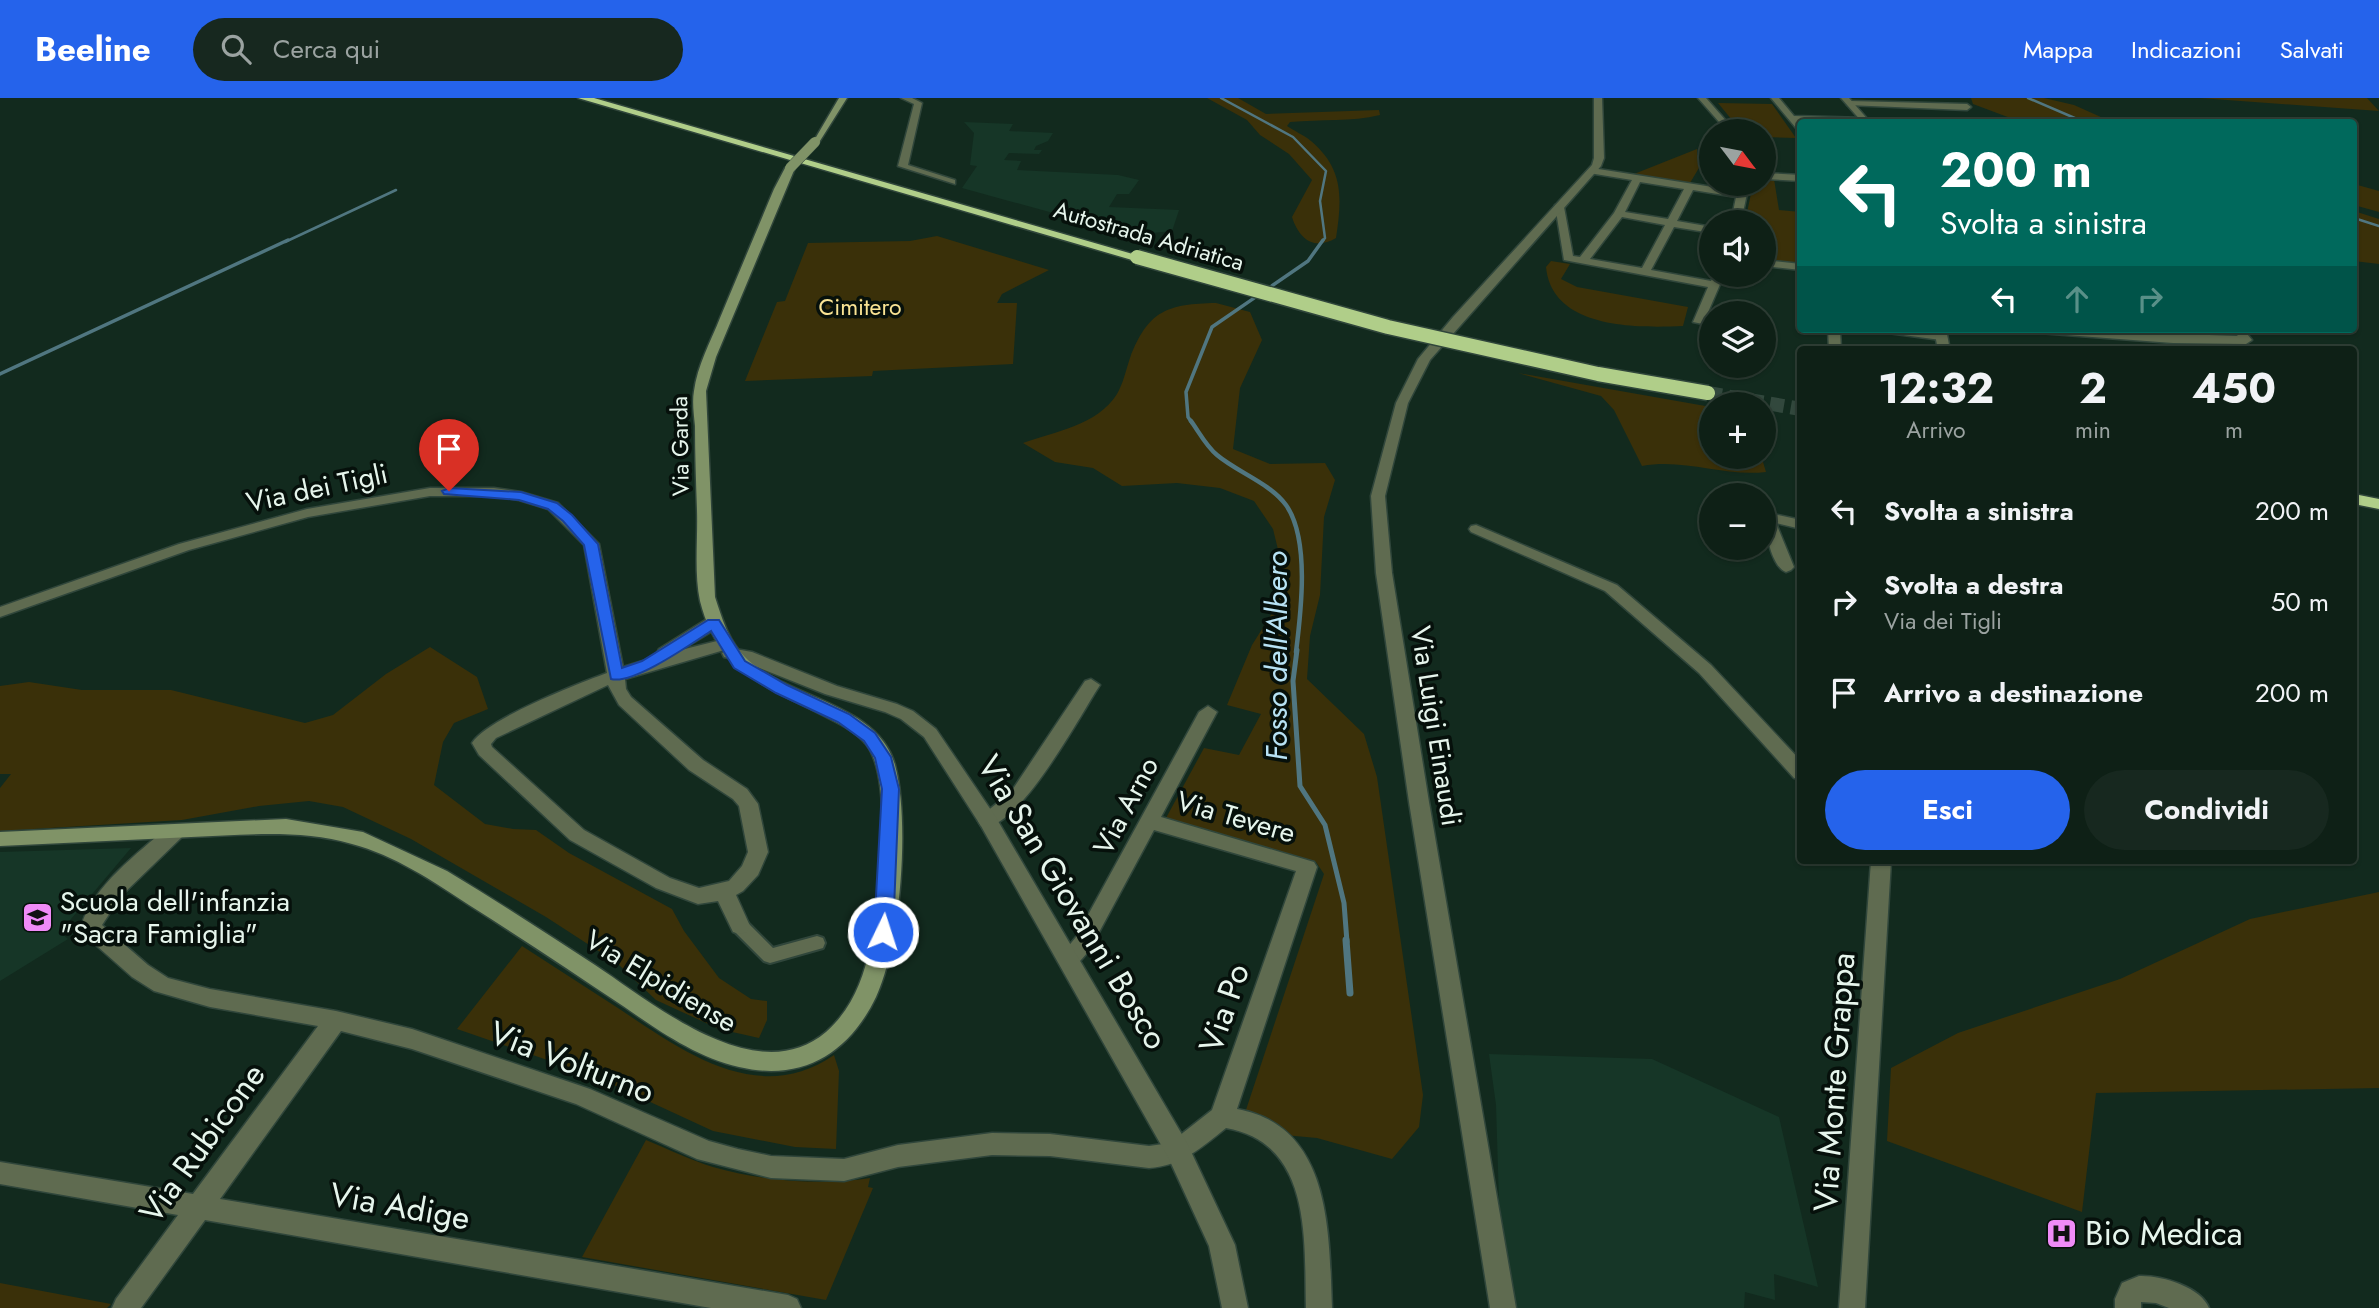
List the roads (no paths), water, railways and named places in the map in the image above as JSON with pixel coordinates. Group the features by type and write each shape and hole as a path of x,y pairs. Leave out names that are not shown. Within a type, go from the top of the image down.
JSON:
{"highway":[{"name":"Autostrada Adriatica","path":"583,98 1143,253"},
{"name":"Autostrada Adriatica","path":"620,98 1399,330 1586,371 1709,387"},
{"path":"2357,488 2379,492"},
{"path":"2357,500 2379,504"}],"main road":[{"name":"Via Garda","path":"727,648 713,623 707,597 700,391 709,357 790,168 815,142 843,98"},
{"name":"Via Elpidiense","path":"0,839 286,826 356,837 440,876 668,1024 701,1042 745,1059 786,1060 804,1056 827,1045 849,1024 868,995 876,975 885,916 890,806 887,771 878,747 854,725 758,676 740,665 727,648"}],"street":[{"path":"905,98 918,103 903,166 952,182"},
{"name":"Via Luigi Einaudi","path":"1503,1308 1413,762 1384,573 1378,496 1402,402 1424,359 1457,318 1591,171 1599,158 1598,98"},
{"path":"1703,98 1721,119"},
{"path":"1775,98 1797,126"},
{"path":"1847,101 1967,107"},
{"path":"1847,101 1862,119"},
{"path":"1791,119 1797,119"},
{"path":"1591,171 1699,186"},
{"path":"1583,261 1619,214 1639,177"},
{"path":"1776,177 1797,178"},
{"path":"1645,272 1691,185"},
{"path":"1559,207 1569,258 1645,272 1699,278"},
{"path":"1619,214 1699,228"},
{"path":"1776,264 1797,266"},
{"path":"2093,333 2173,339 2246,340 2241,333"},
{"path":"2164,333 2173,339"},
{"name":"Via dei Tigli","path":"0,612 184,547 307,513 430,492 494,492 521,496 553,506 591,544 617,689 625,701 696,765 740,794 748,804 758,852 751,870 737,886 724,892"},
{"path":"1786,568 1766,516 1797,524"},
{"path":"1476,529 1611,588 1704,669 1797,769"},
{"path":"647,664 713,623"},
{"path":"727,648 647,664 591,685 490,734 481,743 485,751 577,835 663,883 698,896 724,892 740,926 770,957 817,943"},
{"name":"Via San Giovanni Bosco","path":"727,648 831,690 907,715 930,733 988,821 1178,1151 1222,1245 1235,1308"},
{"path":"988,821 1018,797 1091,685"},
{"name":"Via Arno","path":"1069,959 1083,943 1208,712"},
{"name":"Via Tevere","path":"1150,821 1307,867"},
{"name":"Via Volturno","path":"176,831 95,911 90,926 140,971 162,985 235,1002 336,1020 412,1039 582,1096 706,1151 771,1167 844,1170 898,1156 992,1144 1050,1145 1149,1157 1178,1151"},
{"name":"Via Monte Grappa","path":"1852,1308 1881,864"},
{"name":"Via Po","path":"1222,1117 1307,867"},
{"name":"Via Rubicone","path":"125,1308 336,1020"},
{"path":"1178,1151 1222,1117 1253,1123 1284,1145 1301,1167 1312,1195 1319,1308"},
{"name":"Via Adige","path":"0,1172 788,1308"},
{"path":"2128,1308 2127,1299 2131,1293 2144,1289 2168,1294 2196,1308"}],"waterway":[{"name":"Fosso dell'Albero","path":"1221,98 1293,137 1326,171 1320,201 1325,238 1322,242"},
{"path":"2028,98 2077,119"},
{"path":"285,242 396,190"},
{"path":"2357,219 2379,226"},
{"path":"0,374 288,240"},
{"name":"Fosso dell'Albero","path":"1192,423 1188,417 1186,392 1212,327 1308,261 1323,240"},
{"name":"Fosso dell'Albero","path":"1191,421 1213,451 1271,490 1286,505 1294,519 1302,576 1296,652"},
{"name":"Fosso dell'Albero","path":"1297,650 1293,681 1300,786 1325,825 1344,903 1347,942"},
{"name":"Fosso dell'Albero","path":"1346,940 1350,993"}],"tunnel":[{"path":"1776,405 1797,408"}],"place":[{"name":"Scuola dell'infanzia \"Sacra Famiglia\"","path":"37,917"},
{"name":"Bio Medica","path":"2062,1233"}],"park label":[{"name":"Cimitero","path":"860,307"}]}
